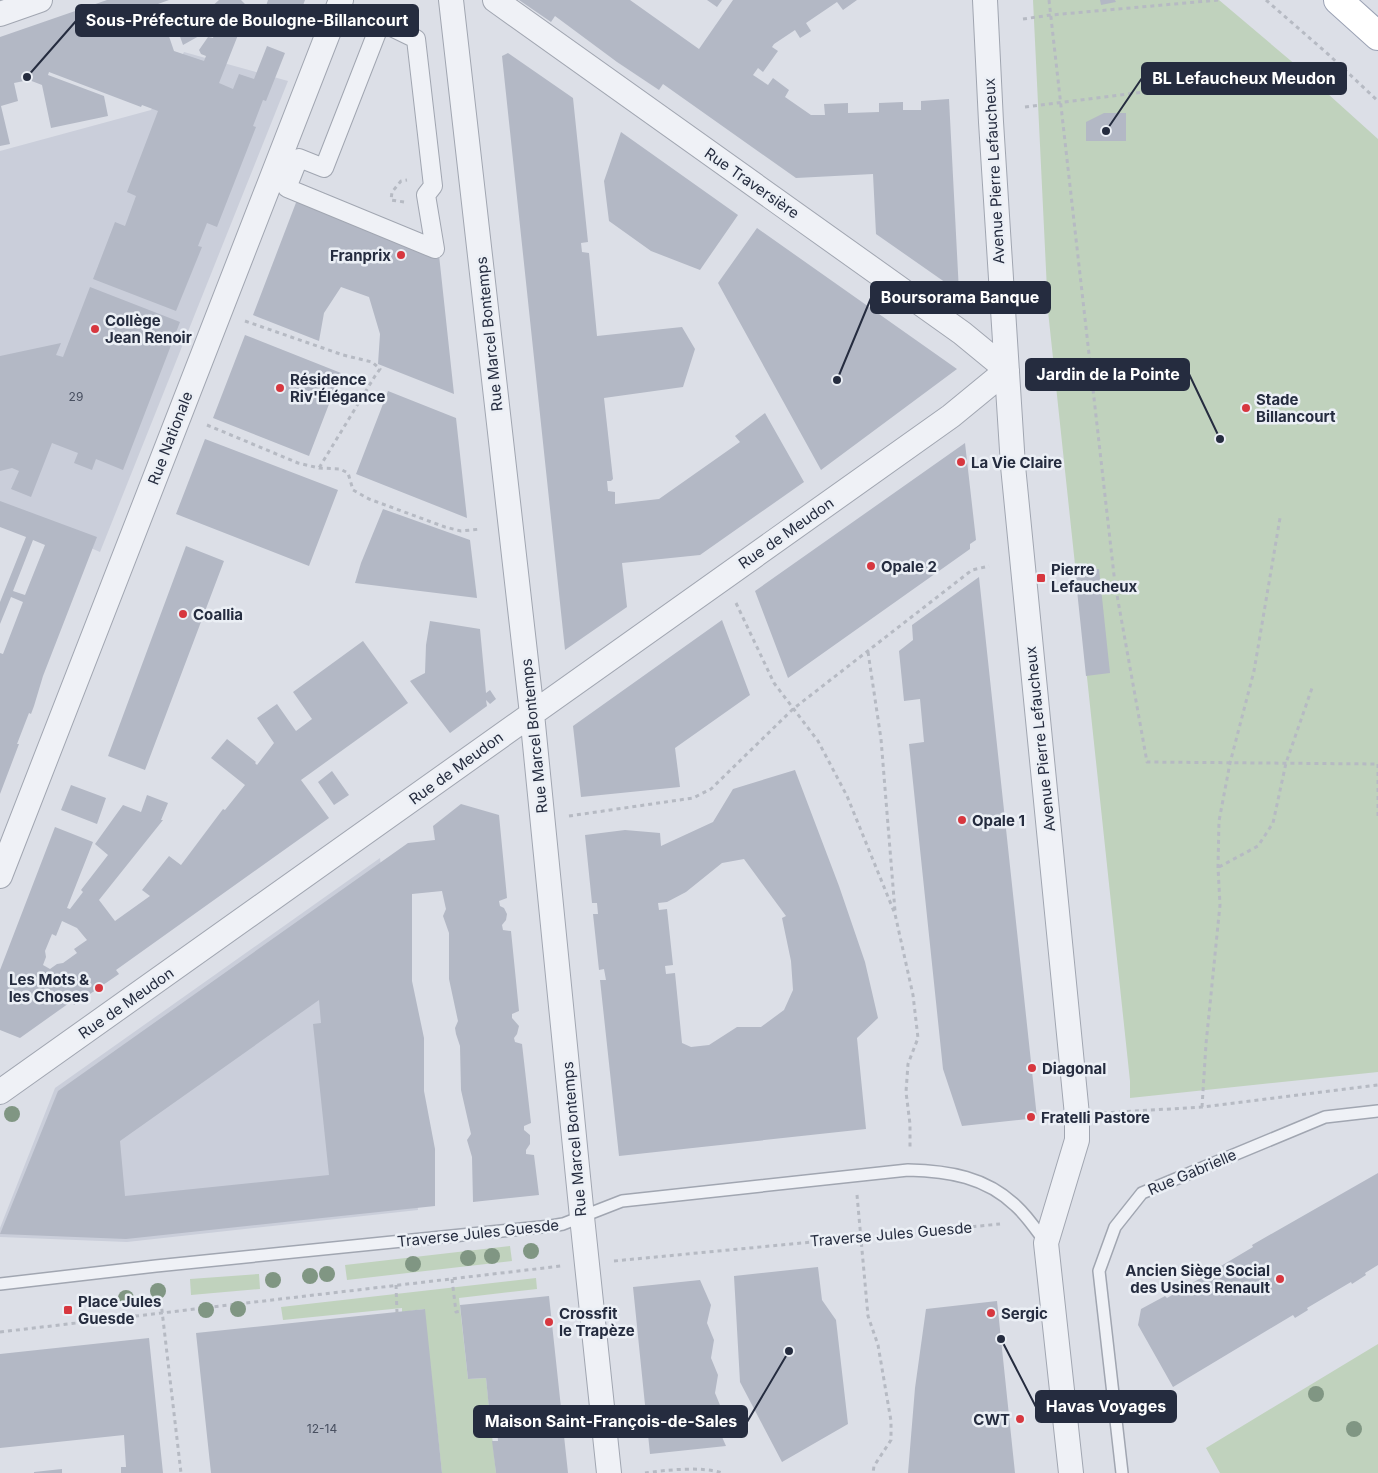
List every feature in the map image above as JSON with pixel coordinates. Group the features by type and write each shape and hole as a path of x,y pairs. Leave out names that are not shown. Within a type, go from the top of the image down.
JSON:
{"main road":[{"path":"1338,0 1378,36"}],"street":[{"path":"0,14 40,0"},
{"name":"Rue Nationale","path":"0,876 341,0"},
{"name":"Rue Marcel Bontemps","path":"451,0 532,714 609,1473"},
{"name":"Rue Traversière","path":"495,0 962,333 1007,370"},
{"name":"Avenue Pierre Lefaucheux","path":"985,0 1013,466 1077,1115 1077,1140 1046,1242 1071,1473"},
{"path":"381,22 416,39 433,186 426,195 434,249 287,188 299,158 324,168 381,22"},
{"name":"Rue de Meudon","path":"0,1092 951,416 1007,370"}],"lane":[{"name":"Rue Gabrielle","path":"1122,1473 1099,1271 1115,1227 1142,1193 1325,1117 1378,1111"},
{"name":"Traverse Jules Guesde","path":"0,1284 156,1266 551,1226 563,1224 622,1201 908,1170 938,1170 963,1176 1004,1196 1018,1208 1046,1242"}],"path":[{"path":"1049,0 1115,584 1147,762 1378,764 1378,818"},
{"path":"1023,19 1219,0"},
{"path":"1266,0 1378,100"},
{"path":"1026,108 1342,66"},
{"path":"242,320 343,355 372,362 380,369 318,468"},
{"path":"207,425 298,463 318,468 340,469 348,473 353,490 369,499 445,527 461,530 481,529"},
{"path":"1202,1107 1206,1044 1220,905 1218,867 1220,821 1230,763 1254,671 1280,518"},
{"path":"566,816 693,798 711,789 793,709 972,570 989,566"},
{"path":"736,602 774,683 818,741 847,796 895,914"},
{"path":"868,652 881,739 895,914 912,995 918,1038 908,1064 906,1092 910,1124 910,1147"},
{"path":"1218,867 1258,846 1273,823 1286,763 1312,688"},
{"path":"1095,1114 1202,1107 1378,1084"},
{"path":"856,1192 868,1316 878,1345 891,1421 891,1440 874,1466 873,1473"},
{"name":"Traverse Jules Guesde","path":"611,1261 1000,1224"},
{"path":"156,1266 181,1473"},
{"path":"0,1332 568,1266"},
{"path":"452,1279 456,1312 461,1311"},
{"path":"396,1285 397,1312"},
{"path":"645,1473 670,1470 715,1470 722,1473"}],"shaded area":[{"name":"Collège Jean Renoir","path":"184,52 288,81 100,552 0,508 0,151 151,110"},
{"path":"380,858 418,1210 127,1242 0,1237 0,1228 55,1088"}],"green space":[{"path":"1033,0 1219,0 1297,66 1378,139 1378,1072 1130,1098 1130,1081 1048,311"},
{"path":"510,1246 512,1261 347,1280 345,1265"},
{"path":"259,1274 260,1289 191,1295 190,1279"},
{"path":"536,1278 537,1289 459,1298 468,1379 486,1378 496,1473 442,1473 424,1309 402,1312 402,1308 283,1320 281,1307"},
{"path":"1378,1344 1378,1473 1220,1473 1206,1448"}],"building":[{"path":"107,0 169,0 158,4 174,51 204,61 206,56 201,54 199,50 208,37 213,38 217,26 183,45 178,31 212,11 210,8 219,0 241,0 258,17 238,35 219,83 233,89 239,74 254,79 267,46 285,53 266,101 263,100 253,126 256,127 217,227 207,223 198,246 202,247 176,311 93,279 115,222 125,226 136,196 127,192 158,111 142,105 141,107 49,72 48,75 104,96 108,116 51,128 42,85 29,80 14,83 18,101 1,106 10,144 0,146 0,37"},
{"path":"268,0 305,0 296,24 264,12"},
{"path":"519,0 630,0 699,49 733,0 857,0 843,10 837,2 806,23 811,31 800,38 795,30 774,44 772,47 778,51 763,72 758,68 753,75 768,85 773,78 789,90 785,97 811,115 825,115 824,104 848,103 848,113 879,112 879,103 903,102 903,110 921,110 921,101 949,99 959,292 876,234 873,174 796,178 663,84 659,90 617,62 555,16 551,22"},
{"path":"707,0 722,0 717,7"},
{"path":"1100,0 1115,0 1116,2 1101,5"},
{"path":"508,53 573,98 588,242 581,243 582,252 589,253 597,336 682,327 695,349 683,387 604,398 613,479 607,481 608,491 615,492 615,504 659,499 740,442 735,436 765,413 804,482 700,555 622,563 627,607 565,650 502,56"},
{"path":"1104,113 1126,113 1126,141 1086,141 1086,122"},
{"path":"621,132 738,215 700,270 651,251 609,221 604,181"},
{"path":"297,200 439,255 454,394 378,364 380,334 369,297 341,287 324,313 319,341 253,315"},
{"path":"757,228 957,369 821,470 718,283"},
{"name":"Collège Jean Renoir","path":"90,287 180,322 123,470 96,459 92,470 74,463 78,453 52,443 31,497 11,489 19,471 12,468 0,471 0,356 61,343 56,355 63,357"},
{"name":"Résidence Riv'Élégance","path":"245,335 341,373 309,456 213,418"},
{"path":"388,391 456,418 467,518 356,474"},
{"path":"205,439 338,490 309,566 176,514"},
{"name":"Opale 2","path":"965,443 976,540 970,544 970,549 788,678 755,591"},
{"path":"0,501 97,537 43,676 31,714 29,713 17,744 19,744 0,794 0,653 3,654 23,602 11,597 0,624 0,602 26,537 0,527","holes":["33,540 45,545 25,595 13,591"]},
{"path":"383,509 470,540 477,598 355,583"},
{"name":"Coallia","path":"186,546 224,561 145,770 108,756"},
{"path":"1099,569 1110,673 1086,676 1075,571"},
{"name":"Opale 1","path":"979,577 1037,1118 962,1126 943,1069 909,744 924,742 920,699 904,701 899,651 913,640 912,625"},
{"path":"722,620 750,695 675,748 680,787 581,797 573,726"},
{"path":"430,621 480,629 486,693 490,690 496,699 490,704 486,700 487,706 450,733 410,681 425,673 426,645"},
{"path":"363,641 408,703 301,780 329,818 116,970 119,974 74,1005 72,1001 20,1038 0,1030 0,970 55,827 93,842 67,908 70,909 83,892 81,890 108,855 95,844 123,805 141,812 147,795 168,803 161,820 163,820 99,900 115,921 150,896 142,890 169,856 181,865 223,809 225,810 245,785 211,758 227,739 256,762 257,765 274,743 257,718 277,704 296,731 312,719 293,692","holes":["62,921 77,928 87,940 74,949 77,953 50,969 43,965 46,957 45,951 52,934 56,936"]},
{"path":"795,770 839,886 865,962 878,1018 857,1038 866,1129 619,1156 600,980 606,980 604,969 599,970 593,914 598,914 597,903 592,903 585,835 625,830 660,833 661,846 713,822 733,789","holes":["744,859 786,916 782,918 791,961 793,990 784,1010 761,1027 737,1027 709,1045 691,1047 682,1043 675,973 666,974 665,966 673,965 667,909 659,910 658,903 667,902 686,892 722,863"]},
{"path":"332,771 349,795 334,805 318,782"},
{"path":"71,785 106,798 97,824 61,810"},
{"path":"461,804 499,815 507,898 499,901 500,906 504,908 507,914 506,920 502,925 503,930 511,931 519,1011 512,1014 512,1018 519,1026 514,1038 515,1042 522,1044 531,1123 524,1126 524,1130 530,1135 530,1144 526,1154 534,1155 539,1195 473,1202 472,1157 467,1140 471,1134 461,1090 460,1046 455,1028 458,1021 449,979 449,933 443,916 446,909 442,891 412,894 412,981 424,1038 424,1091 435,1149 435,1206 126,1239 0,1234 58,1091 408,843 435,840 433,826","holes":["319,1000 321,1023 313,1024 329,1175 125,1196 120,1141"]},
{"name":"Ancien Siège Social des Usines Renault","path":"1378,1173 1378,1265 1352,1284 1351,1282 1307,1308 1308,1310 1295,1318 1293,1315 1173,1387 1138,1325 1141,1309 1165,1296 1167,1298 1253,1247 1252,1245"},
{"path":"818,1267 822,1300 836,1320 848,1424 782,1462 740,1382 734,1276"},
{"path":"700,1280 711,1305 707,1323 714,1340 711,1358 718,1375 715,1393 722,1410 719,1430 726,1446 650,1454 633,1287"},
{"path":"549,1296 568,1473 496,1473 492,1441 498,1441 497,1429 491,1429 486,1378 468,1379 460,1305"},
{"path":"997,1301 1015,1473 908,1473 915,1388 926,1309"},
{"path":"425,1309 442,1473 211,1473 196,1333"},
{"path":"149,1338 163,1473 121,1473 121,1467 126,1467 124,1435 0,1448 0,1354"},
{"path":"62,1469 62,1473 34,1473 34,1472"}],"place":[{"name":"Sous-Préfecture de Boulogne-Billancourt","path":"27,77"},
{"name":"BL Lefaucheux Meudon","path":"1106,131"},
{"name":"Franprix","path":"401,255"},
{"name":"Collège Jean Renoir","path":"95,329"},
{"name":"Boursorama Banque","path":"837,380"},
{"name":"Résidence Riv'Élégance","path":"280,388"},
{"name":"Stade Billancourt","path":"1246,408"},
{"name":"Jardin de la Pointe","path":"1220,439"},
{"name":"La Vie Claire","path":"961,462"},
{"name":"Opale 2","path":"871,566"},
{"name":"Pierre Lefaucheux","path":"1041,578"},
{"name":"Coallia","path":"183,614"},
{"name":"Opale 1","path":"962,820"},
{"name":"Les Mots & les Choses","path":"99,988"},
{"name":"Diagonal","path":"1032,1068"},
{"name":"Fratelli Pastore","path":"1031,1117"},
{"name":"Ancien Siège Social des Usines Renault","path":"1280,1279"},
{"name":"Place Jules Guesde","path":"68,1310"},
{"name":"Sergic","path":"991,1313"},
{"name":"Crossfit le Trapèze","path":"549,1322"},
{"name":"Havas Voyages","path":"1001,1339"},
{"name":"Maison Saint-François-de-Sales","path":"789,1351"},
{"name":"CWT","path":"1020,1419"}]}
